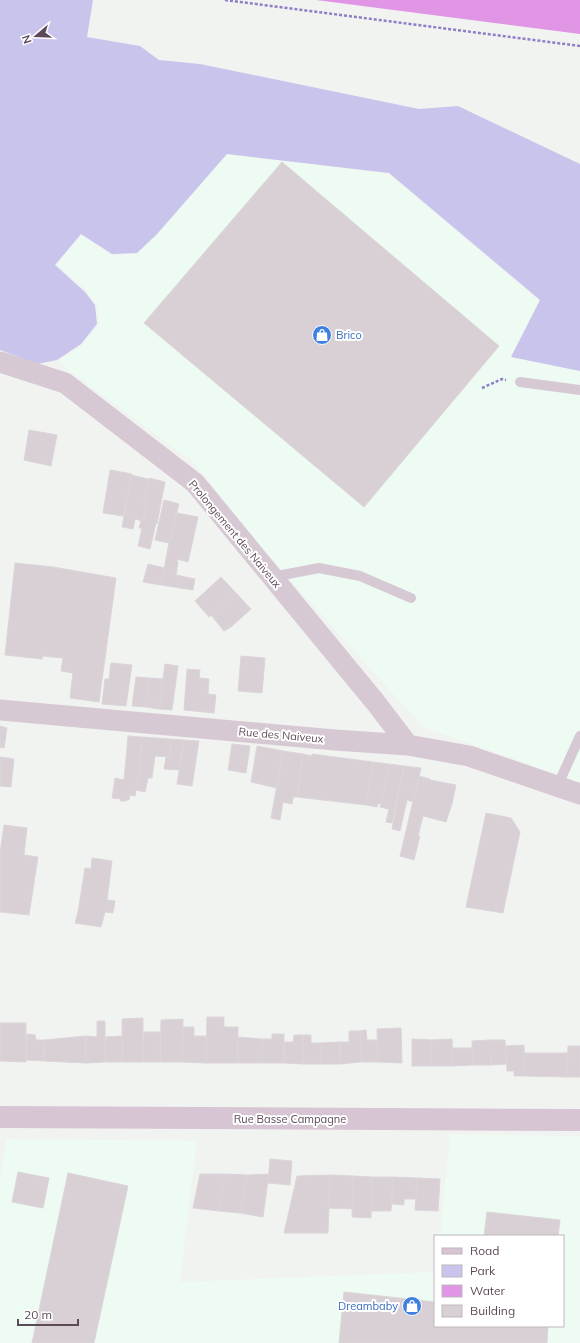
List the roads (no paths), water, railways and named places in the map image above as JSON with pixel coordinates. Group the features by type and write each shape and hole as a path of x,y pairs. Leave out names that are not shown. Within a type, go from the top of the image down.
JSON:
{"main road":[{"name":"Rue Basse Campagne","path":"0,1117 580,1120"}],"street":[{"name":"Prolongement des Naiveux","path":"0,362 65,383 195,483 376,703 408,745"},
{"name":"Rue des Naiveux","path":"0,710 335,740 408,745 469,756 580,794"}],"lane":[{"path":"515,381 580,390"},
{"path":"272,577 319,568 360,576 411,598"},
{"path":"557,787 580,736"}],"water":[{"path":"316,0 580,0 580,34"}],"place":[{"name":"Brico","path":"322,335"},
{"name":"Dreambaby","path":"412,1306"}]}
